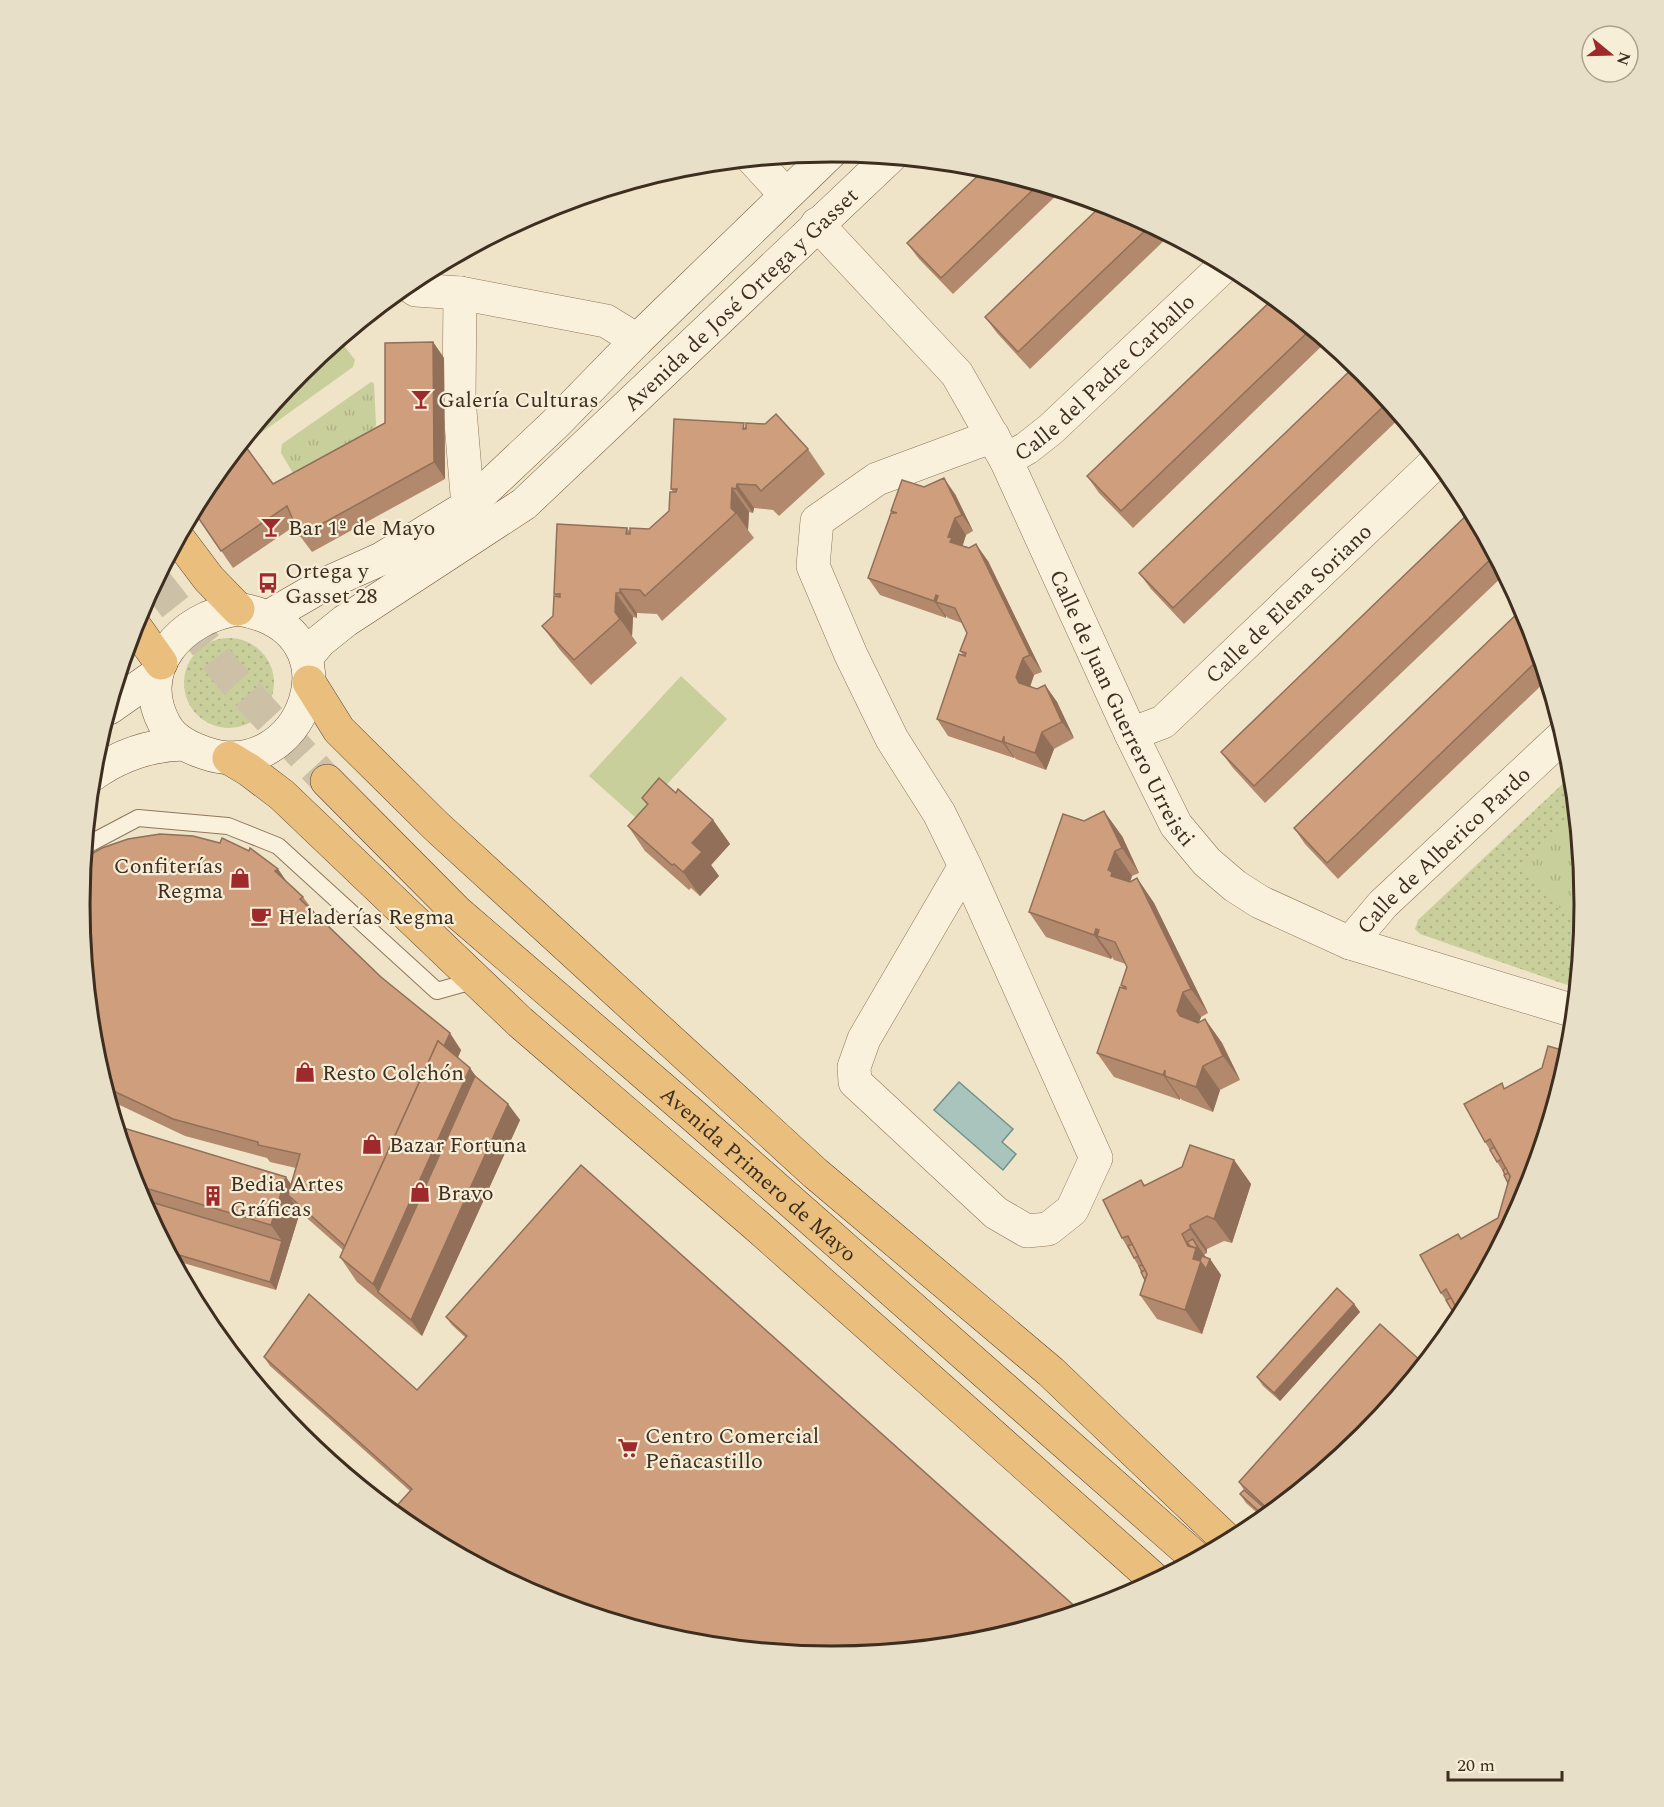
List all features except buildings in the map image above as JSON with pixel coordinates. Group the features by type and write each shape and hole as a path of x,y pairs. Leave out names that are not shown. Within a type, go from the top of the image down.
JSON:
{"highway":[{"path":"183,544 209,579 253,613"},
{"path":"140,636 159,669"},
{"path":"308,670 339,730 436,826 815,1173 1051,1372 1221,1534"},
{"path":"229,758 282,795 520,1022 756,1225 1149,1574"},
{"name":"Avenida Primero de Mayo","path":"327,781 457,912 694,1116 1190,1553"}],"street":[{"name":"Avenida de José Ortega y Gasset","path":"253,613 381,559 468,506 556,423 637,340 820,162"},
{"name":"Avenida de José Ortega y Gasset","path":"308,670 338,626 524,504 883,163"},
{"path":"759,166 786,195"},
{"name":"Calle de Juan Guerrero Urreisti","path":"817,224 957,374 999,448 1131,734 1176,825 1207,862 1235,886 1260,902 1350,943 1567,1009"},
{"name":"Calle del Padre Carballo","path":"965,866 864,1039 854,1067 855,1082 996,1213 1027,1231 1048,1229 1072,1210 1096,1158 965,866 939,813 892,739 851,655 813,566 818,521 877,479 999,448 1027,448 1051,429 1218,271"},
{"path":"416,290 460,292 606,321 637,340"},
{"path":"460,292 459,399 468,506"},
{"name":"Calle de Elena Soriano","path":"1131,734 1163,722 1431,466"},
{"path":"118,701 159,669 179,635 192,624 220,612 253,613 282,625 298,640 308,670 304,704 286,735 270,747 255,754 229,758 212,756 183,744 167,729 160,717 155,698 159,669"},
{"name":"Calle de Alberico Pardo","path":"1350,943 1383,904 1556,742"},
{"path":"103,767 110,762 146,748 183,744"}],"lane":[{"path":"93,842 138,818 228,826 278,846 437,991 476,980"}],"green space":[{"path":"344,345 355,360 353,367 255,437 307,379"},
{"path":"371,382 374,383 376,425 371,434 297,475 293,473 281,453 282,444"},
{"path":"229,638 246,641 261,651 271,666 274,683 271,700 261,715 246,725 229,728 212,725 197,715 187,700 184,683 187,666 197,651 212,641"},
{"path":"681,676 727,719 636,818 589,776"},
{"path":"1564,783 1572,855 1574,904 1569,986 1420,934 1415,929 1418,920"},
{"path":"1569,820 1573,923 1520,866"}],"water":[{"path":"959,1082 1013,1129 1002,1142 1016,1154 1003,1170 934,1110"}],"tunnel":[{"path":"161,588 230,676 327,781"}],"place":[{"name":"Galería Culturas","path":"421,399"},
{"name":"Bar 1º de Mayo","path":"271,527"},
{"name":"Ortega y Gasset 28","path":"268,583"},
{"name":"Confiterías Regma","path":"240,878"},
{"name":"Heladerías Regma","path":"261,916"},
{"name":"Resto Colchón","path":"305,1072"},
{"name":"Bazar Fortuna","path":"372,1144"},
{"name":"Bravo","path":"420,1192"},
{"name":"Bedia Artes Gráficas","path":"213,1196"},
{"name":"Centro Comercial Peñacastillo","path":"628,1448"}]}
